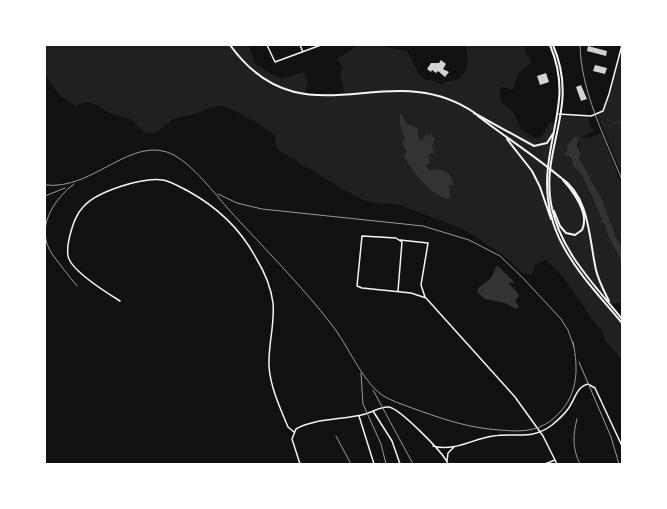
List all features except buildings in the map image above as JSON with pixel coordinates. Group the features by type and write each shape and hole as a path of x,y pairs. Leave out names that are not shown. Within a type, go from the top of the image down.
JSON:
{"main road":[{"path":"230,45 245,64 258,76 271,84 291,92 317,96 416,91 448,99 534,146 547,144 555,130"},
{"path":"552,45 559,78 559,114 547,177 548,200 552,221"},
{"path":"552,45 562,75 564,90 562,114 550,173 552,208 558,230 569,252 622,319"},
{"path":"474,113 507,139 539,160 574,188 582,205 597,275 602,290 610,304"},
{"path":"507,139 524,160 535,178 569,258 622,323"},
{"path":"552,208 564,232 572,235 582,230 584,220 580,205 572,190 560,177"}],"street":[{"path":"267,45 275,62 321,45"},
{"path":"300,45 303,52"},
{"path":"559,114 591,116 602,111 608,98 622,45"},
{"path":"120,301 78,271 68,257 69,241 73,224 84,206 92,199 109,191 138,182 154,180 174,184 208,203 223,215 240,234 256,258 268,284 273,304 270,372 288,427 294,432"},
{"path":"426,298 415,294 398,291 360,288 357,286 356,281 361,237 366,235 428,243 421,285 426,298 507,388 540,432 557,464"},
{"path":"398,291 402,247 400,240"},
{"path":"433,446 454,447 495,436 529,436 540,432 563,415 581,388 588,384 595,388 622,446"},
{"path":"300,464 292,439 294,432 300,427 359,416 383,407 395,409 407,418 447,463"},
{"path":"373,412 392,442 400,464"},
{"path":"359,416 374,464"},
{"path":"447,463 448,453 454,447"},
{"path":"545,464 555,460"}],"shaded area":[{"path":"45,45 248,45 257,66 260,65 275,76 284,78 303,72 308,80 305,95 345,94 340,75 343,67 337,58 350,51 356,45 385,45 385,47 407,51 419,74 427,81 431,79 440,84 458,79 462,76 467,64 465,45 524,45 531,64 527,66 519,75 513,90 501,87 499,94 501,101 513,112 521,129 535,138 540,137 546,131 549,123 556,124 547,177 549,208 557,234 569,258 622,323 622,360 606,342 603,334 563,277 546,260 535,265 532,275 521,272 503,255 465,230 400,205 368,202 356,197 280,151 276,147 275,135 247,117 231,109 218,106 212,107 195,114 174,119 154,133 145,133 132,120 107,112 98,105 85,102 76,106 61,97 45,75","holes":["400,117 417,128 417,138 420,140 432,133 433,137 435,137 432,147 435,153 428,155 430,163 426,167 430,168 430,170 449,173 454,185 449,186 447,199 428,187 417,176 404,157 407,151 403,142 405,139"]},
{"path":"619,56 622,57 622,174 597,114 605,106"},
{"path":"400,114 407,123 417,128 419,139 421,140 426,136 426,133 429,135 432,133 433,137 435,137 432,147 435,153 428,155 430,163 426,166 430,170 439,169 449,173 454,185 449,186 450,197 447,199 429,188 404,157 407,151 402,143 405,139 400,125"},
{"path":"562,114 587,116 594,132 590,132 581,137 588,138 601,133 622,185 622,248 596,188 581,162 578,140 574,137 567,146 567,152 563,154 571,159 574,166 583,177 602,218 599,221 604,223 608,236 622,262 622,302 611,305 597,289 573,257 557,223 552,205 550,184 553,156"},
{"path":"574,137 578,137 577,146 581,154 579,158 601,198 616,237 622,248 622,262 608,236 604,223 598,222 602,220 584,179 575,167 571,158 563,154 567,152 567,146"},
{"path":"497,265 515,283 508,283 519,296 515,301 519,306 516,309 505,303 485,299 477,292 479,287 491,278"}],"waterway":[{"path":"608,128 616,122 622,122"}],"railway":[{"path":"580,45 581,63 589,97 622,180"},
{"path":"45,185 63,185 80,180 128,156 143,151 158,150 174,155 189,166 204,181 308,296 338,333 362,372 375,389 393,401 450,421 479,428 515,431 523,431 539,427 547,423 562,410 568,401 575,383 576,363 573,342"},
{"path":"74,184 53,206 46,225 45,234 47,244 52,254 77,286"},
{"path":"45,196 65,188"},
{"path":"218,194 237,203 262,209 423,226 469,240 500,256 522,277 561,319 568,330 574,347"},
{"path":"579,362 611,437 619,464"},
{"path":"361,373 363,404 381,444 386,464"},
{"path":"373,390 413,464"},
{"path":"577,419 574,447 580,464"},
{"path":"336,436 351,464"}]}
